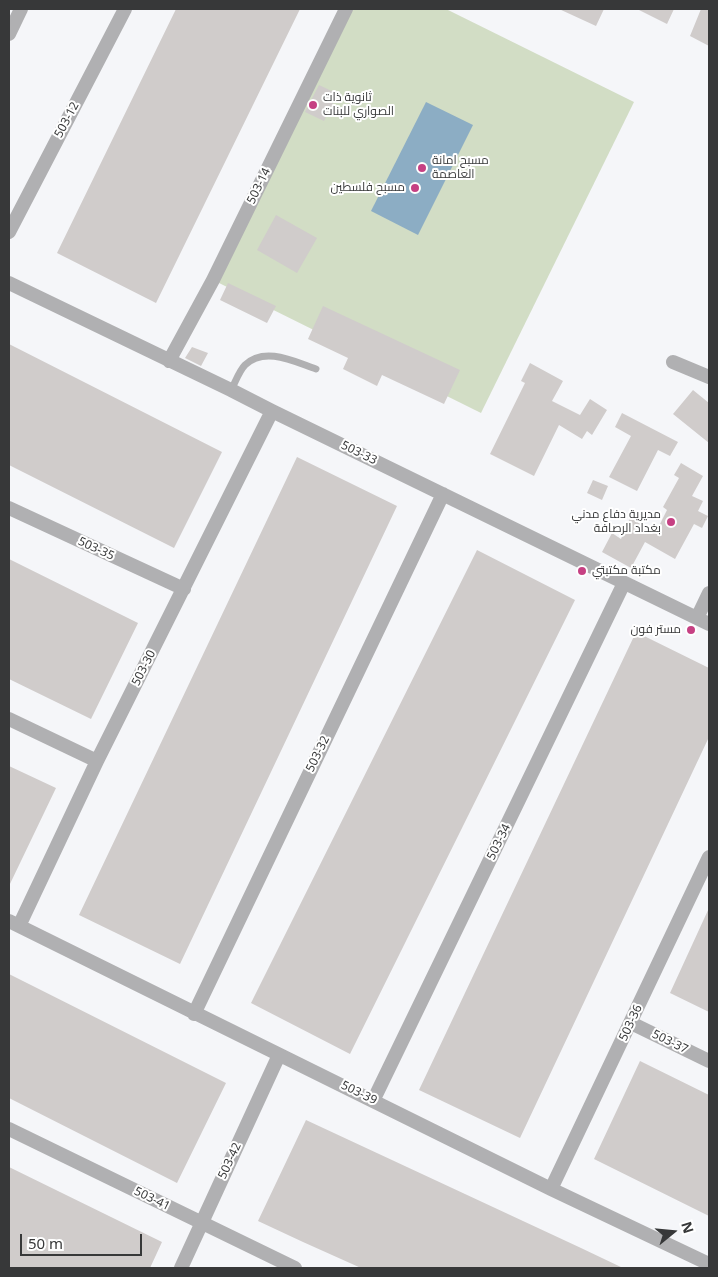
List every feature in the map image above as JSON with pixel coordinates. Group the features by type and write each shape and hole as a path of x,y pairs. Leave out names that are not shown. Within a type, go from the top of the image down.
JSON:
{"street":[{"path":"9,34 21,9"},
{"name":"503-12","path":"9,232 125,9"},
{"name":"503-14","path":"169,361 213,280 346,9"},
{"name":"503-33","path":"9,283 703,621"},
{"path":"673,362 709,377"},
{"name":"503-30","path":"14,924 184,590 272,411"},
{"name":"503-32","path":"194,1014 443,494"},
{"name":"503-35","path":"9,508 184,590"},
{"name":"503-34","path":"373,1100 624,583"},
{"path":"703,621 709,593"},
{"path":"9,718 97,761"},
{"name":"503-36","path":"551,1189 709,857"},
{"name":"503-39","path":"14,924 551,1189 709,1264"},
{"name":"503-37","path":"631,1023 709,1061"},
{"name":"503-42","path":"181,1268 279,1054"},
{"name":"503-41","path":"9,1129 295,1268"}],"lane":[{"path":"231,390 244,366 260,358 279,356 316,369"}],"green space":[{"path":"346,9 446,9 634,102 481,413 213,280"}],"water":[{"name":"مسبح امانة العاصمة","path":"426,102 473,125 418,235 371,211"}],"building":[{"path":"176,9 300,9 156,303 57,253"},
{"path":"559,9 604,9 596,26"},
{"path":"637,9 674,9 667,24"},
{"path":"701,9 709,9 709,46 690,36"},
{"path":"319,85 338,94 324,121 305,112"},
{"path":"276,215 317,238 297,273 257,250"},
{"path":"228,283 276,306 267,323 220,300"},
{"path":"323,306 460,370 444,404 382,375 377,386 343,369 348,358 308,339"},
{"path":"9,344 222,452 174,548 9,465"},
{"path":"192,347 208,353 201,366 185,358"},
{"path":"530,363 563,381 552,401 580,415 590,399 607,410 592,435 587,431 582,439 559,425 534,476 490,454 525,383 521,381"},
{"path":"693,390 709,403 709,443 673,414"},
{"path":"622,413 678,442 670,456 658,450 637,491 609,477 631,436 615,427"},
{"path":"297,457 397,506 180,964 79,915"},
{"path":"681,463 703,476 692,496 703,501 698,511 708,516 702,528 694,524 675,559 645,542 631,568 602,552 612,533 621,539 630,518 656,532 667,510 663,507 679,478 674,475"},
{"path":"593,480 608,486 602,500 587,493"},
{"path":"477,550 575,600 350,1054 251,1003"},
{"path":"9,559 138,623 91,719 9,679"},
{"path":"636,632 709,668 709,737 520,1138 419,1090"},
{"path":"9,766 56,788 9,886"},
{"path":"709,908 709,1012 670,993"},
{"path":"9,974 226,1083 177,1183 9,1098"},
{"path":"640,1061 709,1095 709,1216 594,1159"},
{"path":"306,1120 623,1268 361,1268 258,1221"},
{"path":"9,1167 162,1242 150,1268 9,1268"}],"place":[{"name":"ثانوية ذات الصواري للبنات","path":"313,105"},
{"name":"مسبح امانة العاصمة","path":"422,168"},
{"name":"مسبح فلسطين","path":"415,188"},
{"name":"مديرية دفاع مدني بغداد الرصافة","path":"671,522"},
{"name":"مكتبة مكتبتي","path":"582,571"},
{"name":"مستر فون","path":"691,630"}]}
